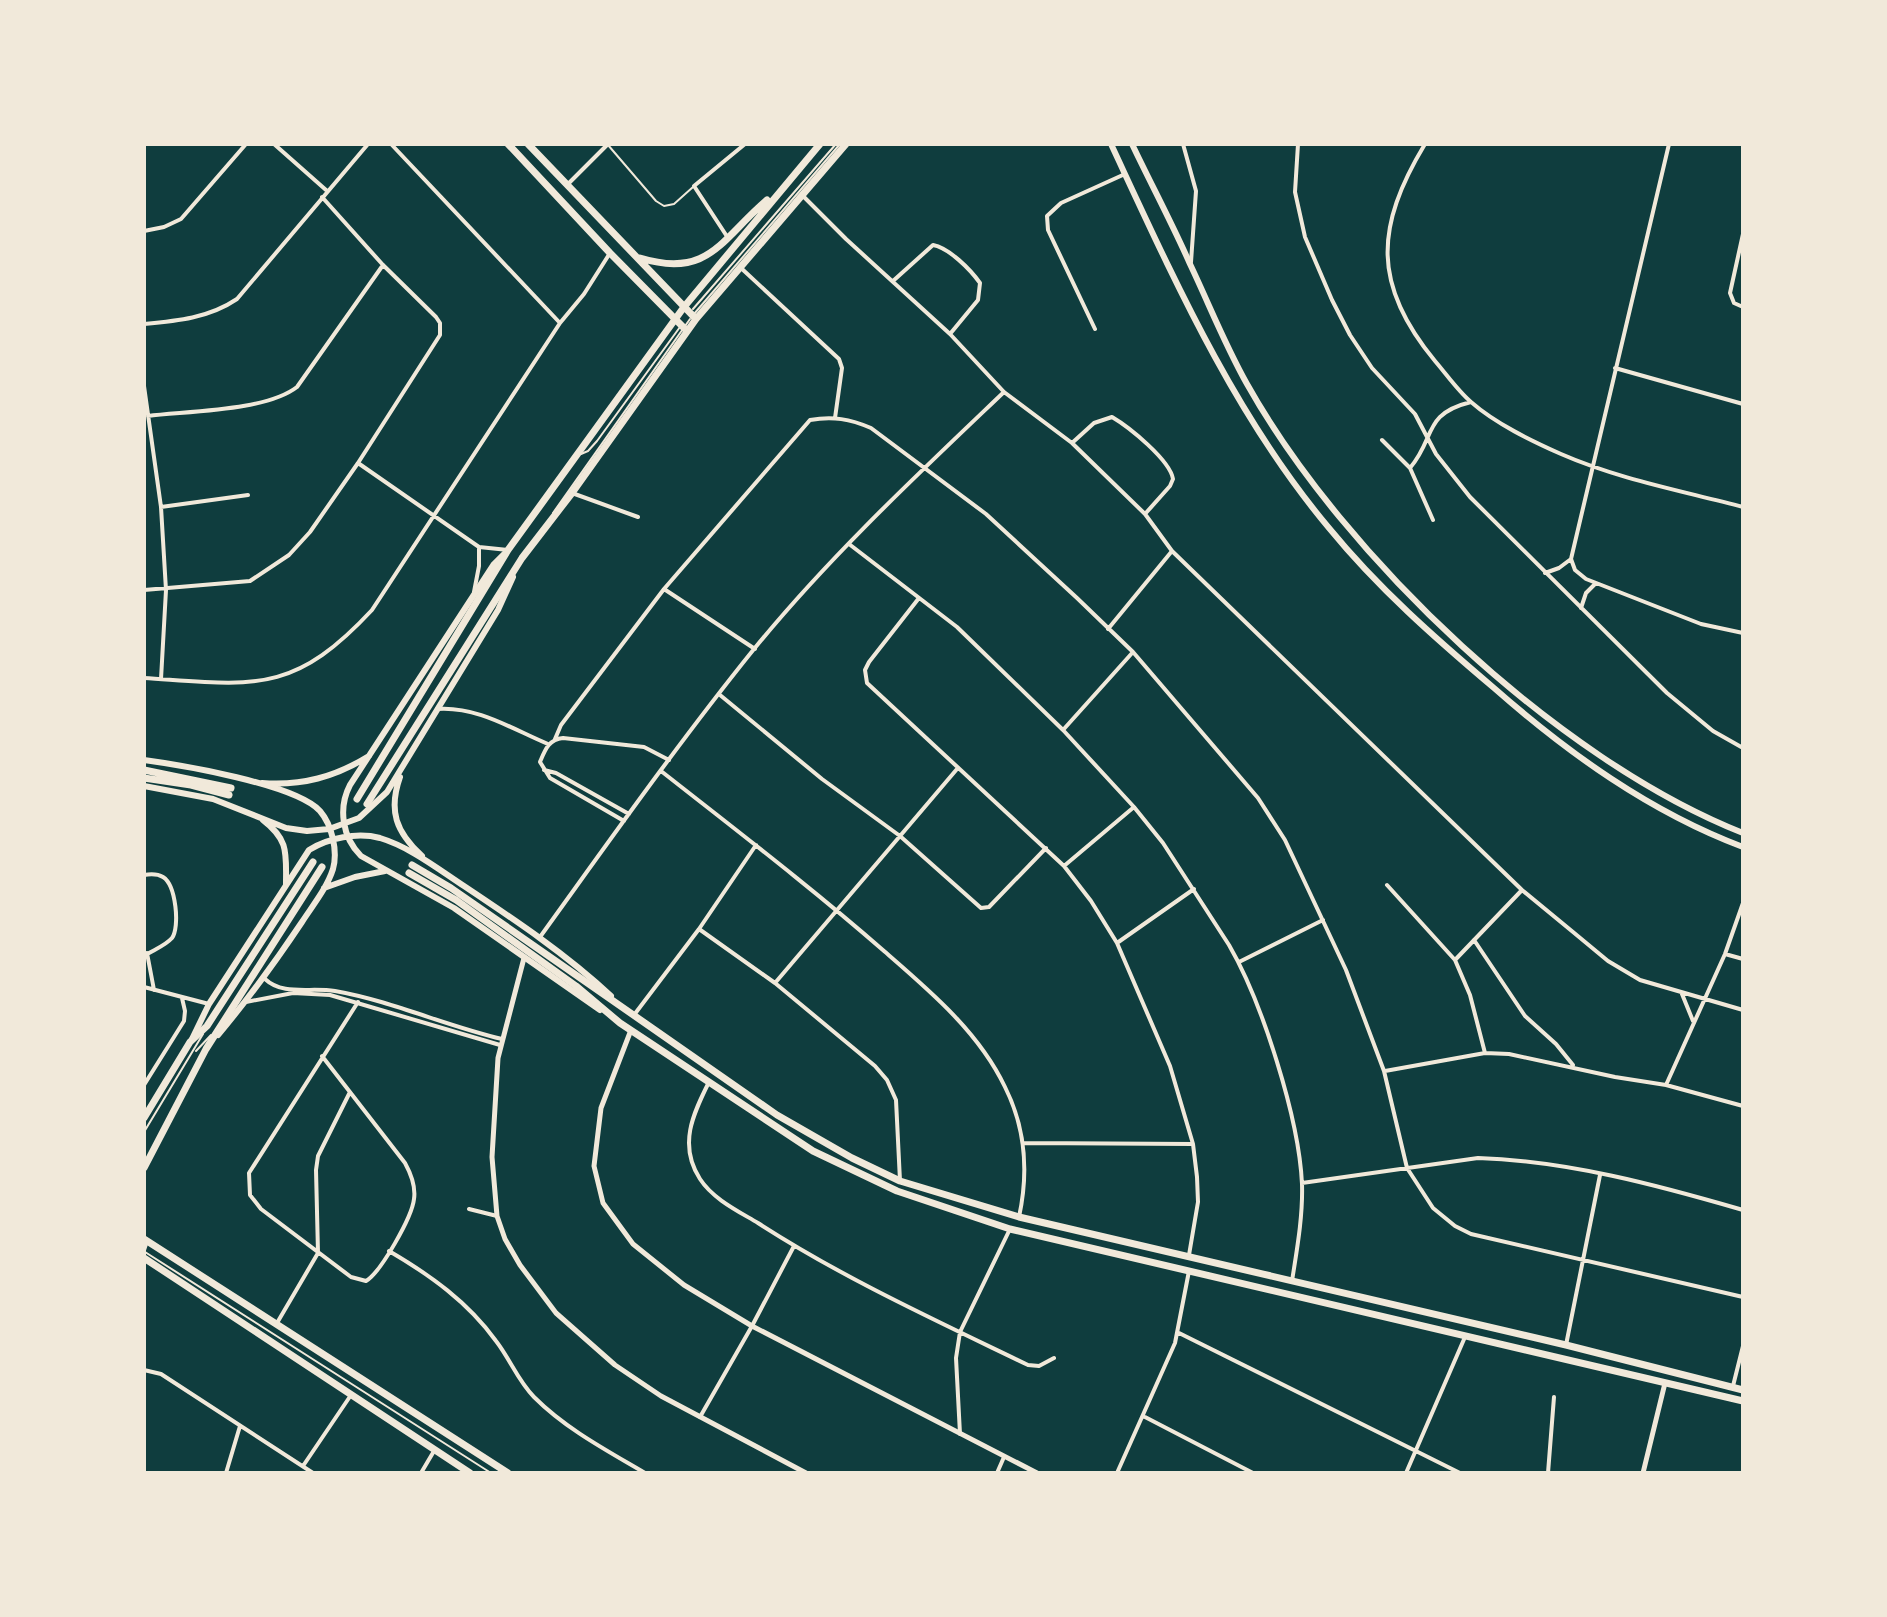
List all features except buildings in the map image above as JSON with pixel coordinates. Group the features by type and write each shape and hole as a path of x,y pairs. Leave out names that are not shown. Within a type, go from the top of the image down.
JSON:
{"main road":[{"path":"508,144 682,326"},
{"path":"528,144 691,313"},
{"path":"367,804 522,558 572,493 691,313 781,189 820,144"},
{"path":"357,799 508,550 577,455 691,313 740,266 802,195 841,144"},
{"path":"1111,144 1192,317 1248,414 1329,528 1394,600 1510,702 1587,762 1657,807 1709,834 1743,847"},
{"path":"1132,144 1191,265 1212,316 1266,414 1302,467 1396,581 1498,676 1580,741 1668,798 1743,833"},
{"path":"637,257 667,265 684,264 708,255 781,189"},
{"path":"508,550 494,564 346,793 342,810 348,837 361,856 454,908 813,1151 897,1191 1010,1229 1743,1401"},
{"path":"144,786 196,794 286,828 307,831 329,829 359,818 380,799 405,762 498,610 522,558"},
{"path":"253,782 310,781 338,773 372,754"},
{"path":"144,760 181,765 253,782 308,803 320,811 334,840 333,869 324,888 265,979 206,1049"},
{"path":"405,762 394,797 394,812 407,841 431,864"},
{"path":"144,770 230,791 144,778"},
{"path":"254,814 281,837 285,847 286,888"},
{"path":"144,1118 209,1004 309,850 334,840 364,835 381,838 431,864 540,937 619,1004"},
{"path":"190,1042 207,1026 313,862"},
{"path":"144,1168 206,1049 322,867"},
{"path":"620,1023 576,986 411,869 451,888 777,1115 852,1158 900,1181 1019,1217 1566,1345 1743,1390"},
{"path":"324,888 385,871"},
{"path":"146,1240 508,1473"},
{"path":"144,1258 470,1473"}],"street":[{"path":"144,231 181,219 246,144"},
{"path":"274,144 327,191"},
{"path":"144,324 205,315 223,309 237,299 368,144"},
{"path":"391,144 560,323"},
{"path":"567,185 608,144"},
{"path":"728,238 694,186 745,144"},
{"path":"1183,144 1196,191 1191,265"},
{"path":"1298,144 1295,171 1297,205 1305,237 1332,300 1372,368 1415,414 1436,454 1470,497 1667,693 1713,731 1743,748"},
{"path":"1425,144 1411,167 1394,209 1388,242 1389,281 1403,317 1421,344 1471,402 1527,436 1592,466 1743,507"},
{"path":"1669,144 1571,559 1579,575 1596,583 1701,624 1743,633"},
{"path":"1095,329 1048,230 1047,216 1061,203 1125,174"},
{"path":"802,195 950,334 1004,392 1072,443 1145,514 1172,551 1522,890 1608,961 1640,980 1743,1010"},
{"path":"144,590 232,584 262,575 289,555 310,532 358,463 437,341 441,329 436,317 383,265 322,197"},
{"path":"1743,234 1730,293 1734,303 1743,307"},
{"path":"893,281 933,245 943,249 975,277 980,283 978,300 950,334"},
{"path":"144,678 242,684 278,678 309,665 347,637 372,610 560,323 584,294 610,253"},
{"path":"148,416 265,402 290,392 328,346 383,265"},
{"path":"740,266 839,359 842,368 835,418"},
{"path":"1615,368 1743,404"},
{"path":"144,386 161,507 166,590 161,679"},
{"path":"540,937 669,760 755,649 849,544 1004,392"},
{"path":"1410,468 1427,434 1442,414 1471,402"},
{"path":"1072,443 1094,423 1112,417 1142,441 1170,469 1173,479 1145,514"},
{"path":"624,821 550,778 540,762 548,745 664,589 810,420 851,419 871,428 986,514 1133,652 1227,758 1258,798 1285,840 1346,970 1384,1071 1407,1168 1433,1208 1455,1226 1493,1240 1743,1297"},
{"path":"1382,440 1410,468 1433,520"},
{"path":"358,463 479,547 508,550"},
{"path":"572,493 638,517"},
{"path":"161,507 248,495"},
{"path":"849,544 988,654 1063,730 1134,807 1194,889 1239,962 1269,1041 1288,1103 1302,1183 1292,1281"},
{"path":"472,597 479,566 479,547"},
{"path":"1108,629 1172,551"},
{"path":"1545,573 1571,559"},
{"path":"1580,609 1586,593 1596,583"},
{"path":"664,589 755,649"},
{"path":"919,598 869,662 865,677 867,683 1064,866 1117,943 1170,1066 1193,1144 1198,1202 1188,1257"},
{"path":"1063,730 1133,652"},
{"path":"720,695 822,779 900,836 981,908 989,907 1046,848"},
{"path":"437,709 474,712 548,745"},
{"path":"555,739 644,747 669,760"},
{"path":"775,983 957,769"},
{"path":"544,770 556,773 629,814"},
{"path":"661,771 836,909 927,989 964,1027 1005,1086 1024,1143 1026,1171 1019,1217"},
{"path":"1064,866 1134,807"},
{"path":"634,1015 699,929 756,845"},
{"path":"145,874 163,876 169,883 177,926 173,937 146,955 154,990"},
{"path":"1387,885 1455,960 1470,995 1485,1053"},
{"path":"1117,943 1194,889"},
{"path":"1455,960 1522,890"},
{"path":"1666,1085 1725,954 1743,903"},
{"path":"1239,962 1323,920"},
{"path":"699,929 775,983 875,1066 887,1080 896,1100 900,1181"},
{"path":"1474,940 1525,1016 1556,1044 1575,1067"},
{"path":"1725,954 1743,959"},
{"path":"524,958 501,1042 492,1157 497,1216 505,1239 520,1265 556,1313 615,1365 661,1396 806,1473"},
{"path":"265,979 282,990 331,993 501,1042"},
{"path":"144,987 209,1004"},
{"path":"246,1002 293,993 331,993 410,1014"},
{"path":"1681,993 1693,1021"},
{"path":"144,1085 184,1021 182,998"},
{"path":"322,1056 405,1163 413,1182 412,1208 377,1271 366,1281 351,1277 254,1202 247,1180 253,1165 322,1056 358,1002"},
{"path":"631,1030 608,1085 597,1124 594,1166 603,1203 633,1244 684,1285 752,1326 1037,1473"},
{"path":"1384,1071 1485,1053 1509,1054 1666,1085 1743,1106"},
{"path":"709,1082 689,1128 690,1153 696,1171 714,1195 794,1246 1028,1365 1039,1366 1054,1358"},
{"path":"277,1323 318,1253 318,1156 350,1092"},
{"path":"1024,1143 1193,1144"},
{"path":"1302,1183 1493,1158 1530,1161 1600,1175 1688,1194 1743,1210"},
{"path":"1566,1345 1600,1175"},
{"path":"469,1209 497,1216"},
{"path":"960,1434 956,1358 960,1332 1010,1229"},
{"path":"144,1251 146,1240"},
{"path":"700,1417 794,1246"},
{"path":"389,1251 436,1280 463,1304 493,1337 528,1390 550,1412 645,1473"},
{"path":"1117,1473 1179,1333 1189,1271"},
{"path":"1179,1333 1460,1473"},
{"path":"1406,1473 1466,1335"},
{"path":"1733,1387 1743,1346"},
{"path":"144,1370 161,1374 313,1473"},
{"path":"1643,1473 1665,1383"},
{"path":"303,1466 351,1395"},
{"path":"1548,1473 1554,1397"},
{"path":"1144,1417 1253,1473"},
{"path":"226,1473 240,1426"},
{"path":"421,1473 435,1450"},
{"path":"997,1473 1004,1457"}],"lane":[{"path":"608,144 656,201 664,206 674,204 694,186"},
{"path":"691,313 841,144"},
{"path":"550,522 555,508 682,326"},
{"path":"192,1055 223,1022"},
{"path":"144,1132 207,1026"},
{"path":"144,1251 491,1473"}]}
